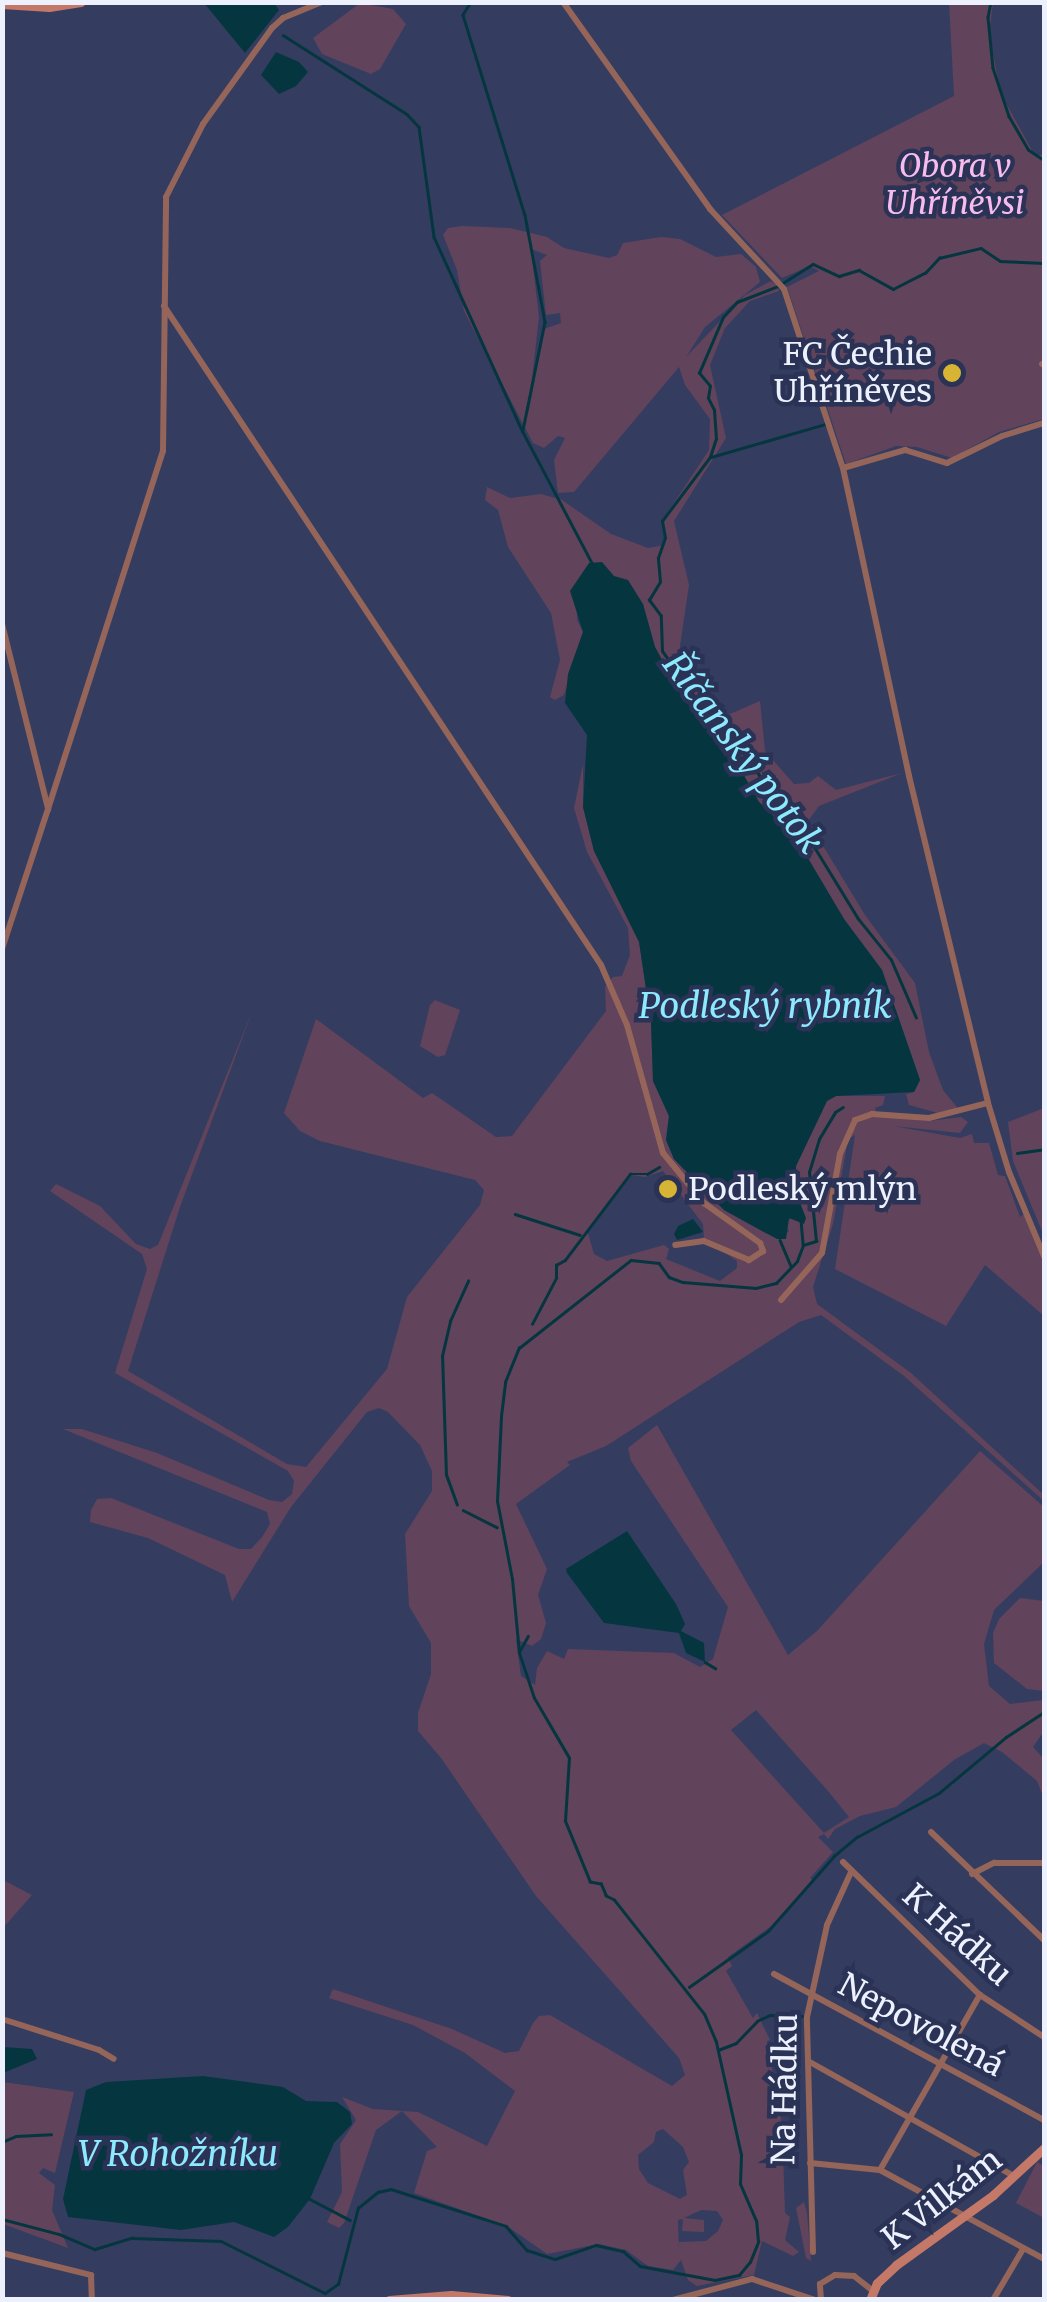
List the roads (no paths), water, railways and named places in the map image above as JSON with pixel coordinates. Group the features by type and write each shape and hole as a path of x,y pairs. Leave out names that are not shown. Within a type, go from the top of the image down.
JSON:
{"street":[{"path":"2,4 49,7 81,2"},
{"path":"2,949 164,451 166,197 203,124 247,61 283,18 322,2"},
{"path":"563,2 710,209 782,285 843,468 909,776 988,1103 1009,1172 1044,1256"},
{"path":"164,306 601,965 627,1025 663,1153 704,1203 762,1246 760,1257 749,1260 704,1241 675,1244"},
{"path":"843,468 906,450 947,463 1002,436 1044,423"},
{"path":"2,624 48,809"},
{"path":"780,1300 824,1246 840,1154 856,1120 872,1114 929,1118 988,1103"},
{"path":"932,1832 1044,1940"},
{"name":"K Hádku","path":"843,1862 980,1994 1044,2037"},
{"path":"972,1874 994,1864 1044,1863"},
{"name":"Na Hádku","path":"813,2252 807,2017 827,1925 851,1872"},
{"name":"Nepovolená","path":"774,1974 1044,2120"},
{"path":"880,2170 980,1994"},
{"path":"2,2019 98,2050 114,2060"},
{"path":"808,2061 1015,2177"},
{"name":"K Vilkám","path":"872,2295 918,2246 964,2217 1015,2177 1044,2148"},
{"path":"810,2163 880,2170 1044,2259"},
{"path":"993,2300 1023,2250"},
{"path":"2,2253 91,2275 92,2300"},
{"path":"673,2300 752,2279 814,2299 820,2284 834,2275 848,2274 872,2295"},
{"path":"389,2300 508,2300"}],"water":[{"path":"204,3 274,3 279,10 245,53"},
{"path":"276,52 299,62 308,72 296,86 279,94 261,75"},
{"name":"Podleský rybník","path":"602,562 614,576 628,580 643,604 655,647 678,689 733,756 759,802 796,838 844,919 882,970 920,1080 914,1092 836,1096 827,1101 796,1166 795,1190 806,1218 804,1224 789,1218 786,1239 777,1239 724,1210 674,1159 666,1140 669,1116 653,1081 651,1022 639,942 594,851 583,807 587,735 565,703 568,674 583,632 570,591 589,563"},
{"path":"693,1219 703,1232 677,1240 674,1234 678,1226"},
{"path":"627,1531 676,1604 685,1624 681,1631 704,1643 705,1662 686,1653 679,1633 604,1623 567,1573 566,1569"},
{"path":"3,2047 32,2049 37,2059 3,2073"},
{"name":"V Rohožníku","path":"203,2076 283,2087 306,2101 337,2102 350,2112 352,2124 334,2143 310,2199 288,2227 274,2237 234,2222 181,2230 68,2217 63,2199 86,2090 106,2082"}],"waterway":[{"path":"471,2 463,15 525,215 545,322 523,430"},
{"path":"991,2 988,17 993,68 1009,116 1029,150 1044,160"},
{"path":"283,35 407,114 419,127 434,237 523,432 592,563"},
{"name":"Říčanský potok","path":"916,1018 891,960 858,919 809,839 768,790 740,745 711,721 662,651 661,616 649,600 660,582 658,558 665,538 662,521 710,457 716,439 714,410 708,398 710,386 699,373 723,317 737,302 778,286 813,264 839,276 859,270 893,289 925,273 939,258 981,248 1000,261 1044,263"},
{"path":"711,457 825,424"},
{"name":"Říčanský potok","path":"2,2219 59,2234 95,2249 132,2238 221,2241 325,2293 338,2284 358,2208 378,2192 391,2189 506,2226 527,2250 555,2259 596,2245 623,2251 640,2266 715,2280 739,2275 750,2262 758,2242 756,2221 740,2184 741,2155 716,2042 704,2014 614,1900 606,1896 601,1884 590,1882 565,1821 569,1758 534,1698 519,1653 512,1579 497,1501 501,1416 505,1382 519,1348 631,1260 659,1263 669,1277 683,1282 756,1288 776,1283 797,1261 803,1245 816,1241 809,1172 819,1139 835,1112 843,1107"},
{"path":"1017,1153 1044,1149"},
{"path":"532,1324 556,1278 556,1265 565,1260 630,1174 647,1174 659,1167"},
{"path":"515,1214 580,1235"},
{"path":"801,1220 803,1245"},
{"path":"780,1240 791,1266"},
{"path":"457,1505 446,1475 442,1356 450,1321 468,1281"},
{"path":"463,1510 497,1527"},
{"path":"519,1652 528,1636"},
{"path":"705,1662 715,1668"},
{"path":"689,1987 768,1931 834,1856 857,1837 939,1793 1006,1737 1044,1712"},
{"path":"718,2050 736,2043 757,2021 770,2015 804,2016"},
{"path":"2,2142 16,2136 51,2134"},
{"path":"310,2199 350,2220"}],"place":[{"name":"FC Čechie Uhříněves","path":"952,373"},
{"name":"Podleský mlýn","path":"668,1189"}],"park label":[{"name":"Obora v Uhříněvsi","path":"955,186"}]}
